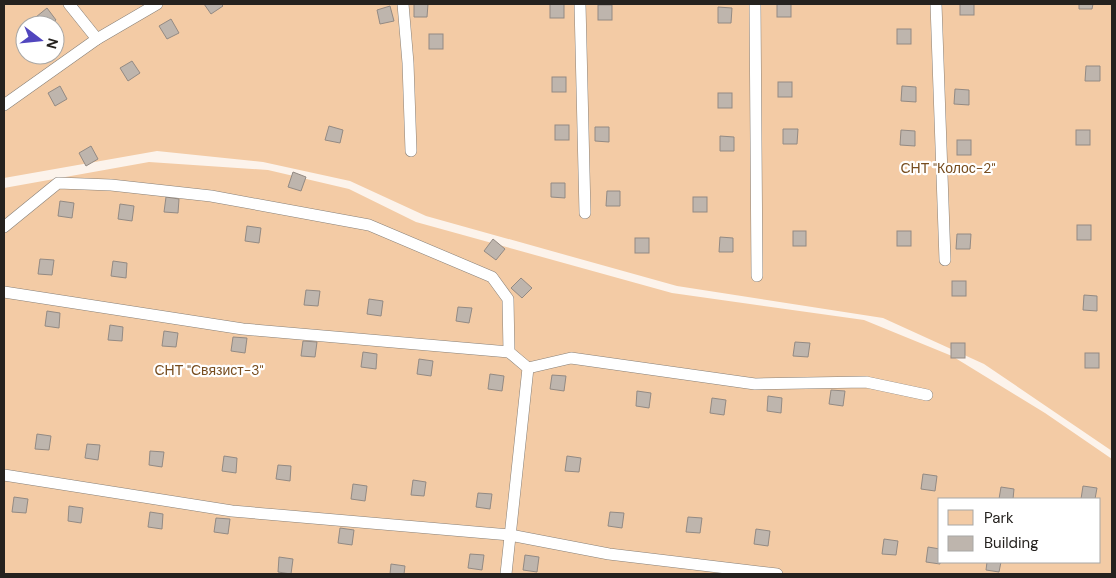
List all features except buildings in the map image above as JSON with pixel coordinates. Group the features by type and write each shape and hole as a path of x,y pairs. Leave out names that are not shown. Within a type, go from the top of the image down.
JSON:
{"lane":[{"path":"69,4 97,39"},
{"path":"4,105 97,39 157,4"},
{"path":"402,4 408,63 411,151"},
{"path":"580,4 585,212"},
{"path":"755,4 757,276"},
{"path":"936,4 945,260"},
{"path":"4,227 58,183 110,185 211,196 369,225 492,277 508,299 509,352"},
{"path":"4,292 243,329 509,352 528,368"},
{"path":"528,368 571,358 755,384 866,382 927,395"},
{"path":"506,574 528,368"},
{"path":"4,475 232,512 510,535 609,554 777,574"}],"green space":[{"name":"СНТ \"Колос-2\"","path":"4,4 1112,4 1112,451 984,364 883,318 677,286 426,216 350,181 263,162 157,151 4,178"},
{"name":"СНТ \"Связист-3\"","path":"149,162 268,170 349,189 416,222 672,293 864,320 952,356 1045,413 1112,459 1112,574 4,574 4,188"}]}
